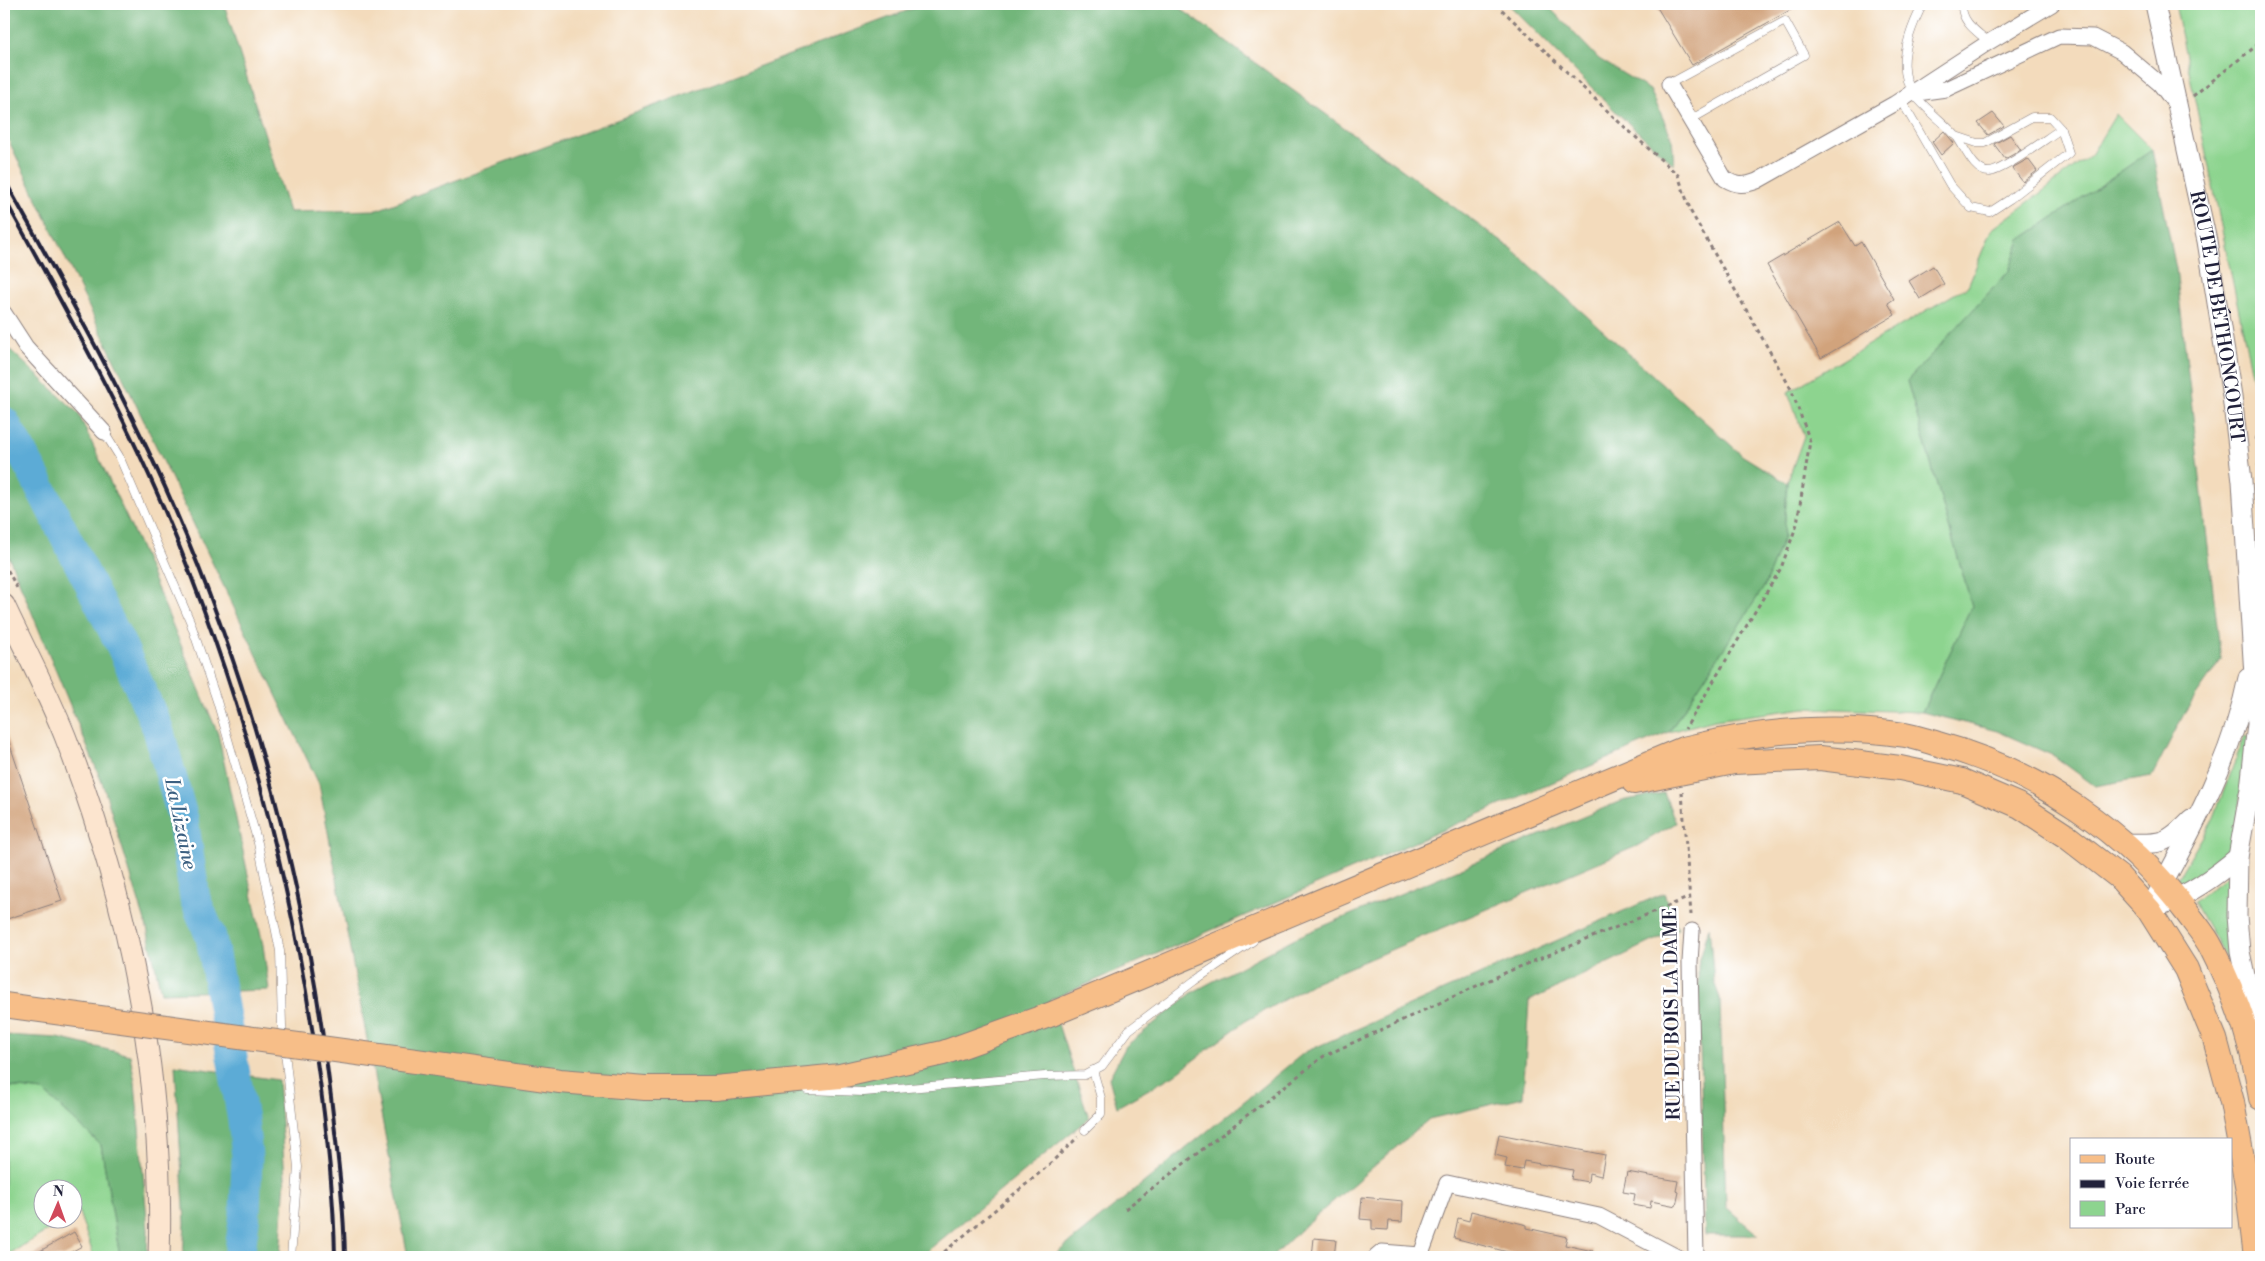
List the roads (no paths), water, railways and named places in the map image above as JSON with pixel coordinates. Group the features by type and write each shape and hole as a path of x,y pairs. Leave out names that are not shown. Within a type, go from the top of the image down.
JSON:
{"main road":[{"path":"4,606 64,734 102,843 118,900 147,1047 157,1161 159,1257"},
{"path":"4,1005 560,1081 645,1088 715,1088 840,1076 943,1053 1052,1014 1292,915 1543,808 1620,785 1682,760 1730,737 1819,728 1905,735 1970,753 2036,782 2080,810 2123,843 2170,891 2212,947 2243,1022 2261,1098"},
{"path":"1682,760 1734,762 1820,758 1900,768 1962,782 2020,806 2066,836 2119,877 2149,910 2186,969 2215,1039 2232,1102 2248,1191 2256,1257"}],"street":[{"name":"ROUTE DE BÉTHONCOURT","path":"2155,4 2183,103 2232,396 2242,481 2254,650 2257,724 2250,789 2238,857 2240,952 2261,1050"},
{"path":"1670,84 1725,178 1733,184 1744,186 1757,181 1907,97 1988,42 2048,5"},
{"path":"1907,97 1946,88 2059,36 2092,36 2122,52 2183,103"},
{"path":"4,313 26,347 104,432"},
{"path":"2170,891 2241,714 2254,650"},
{"path":"2123,843 2162,843 2174,836 2204,806"},
{"path":"2149,910 2170,891 2223,870 2238,857"},
{"name":"RUE DU BOIS LA DAME","path":"1692,931 1690,962 1696,1257"},
{"path":"1376,1257 1382,1252 1420,1256 1447,1183 1599,1216 1677,1257"}],"lane":[{"path":"1923,4 1916,18 1906,49 1907,97 1950,185 1971,208 1990,212 2010,199 2069,153 2061,129 2050,117 2032,116 1985,143 1977,144 1955,136"},
{"path":"1962,4 1962,12 1969,26 1988,42"},
{"path":"1670,84 1785,21 1804,55 1690,120"},
{"path":"1907,97 1955,136 1977,167 1989,172 2003,167 2061,129"},
{"path":"104,432 119,456 190,621 217,701 258,843 280,951 282,1026 298,1167 291,1257"},
{"path":"715,1088 864,1092 1045,1076 1085,1075 1102,1066 1129,1030 1194,981 1292,915"},
{"path":"1085,1130 1101,1114 1101,1098 1093,1070"}],"waterway":[{"name":"La Lizaine","path":"4,422 32,471 122,647 158,729 183,819 195,899 211,937 243,1120 247,1156 245,1214 239,1257"}],"railway":[{"path":"4,179 92,340 154,463 202,576 253,722 274,795 308,945 331,1097 342,1197 345,1257"},
{"path":"4,198 88,351 146,469 191,575 237,709 258,777 276,846 305,985 326,1131 333,1207 335,1257"}]}
